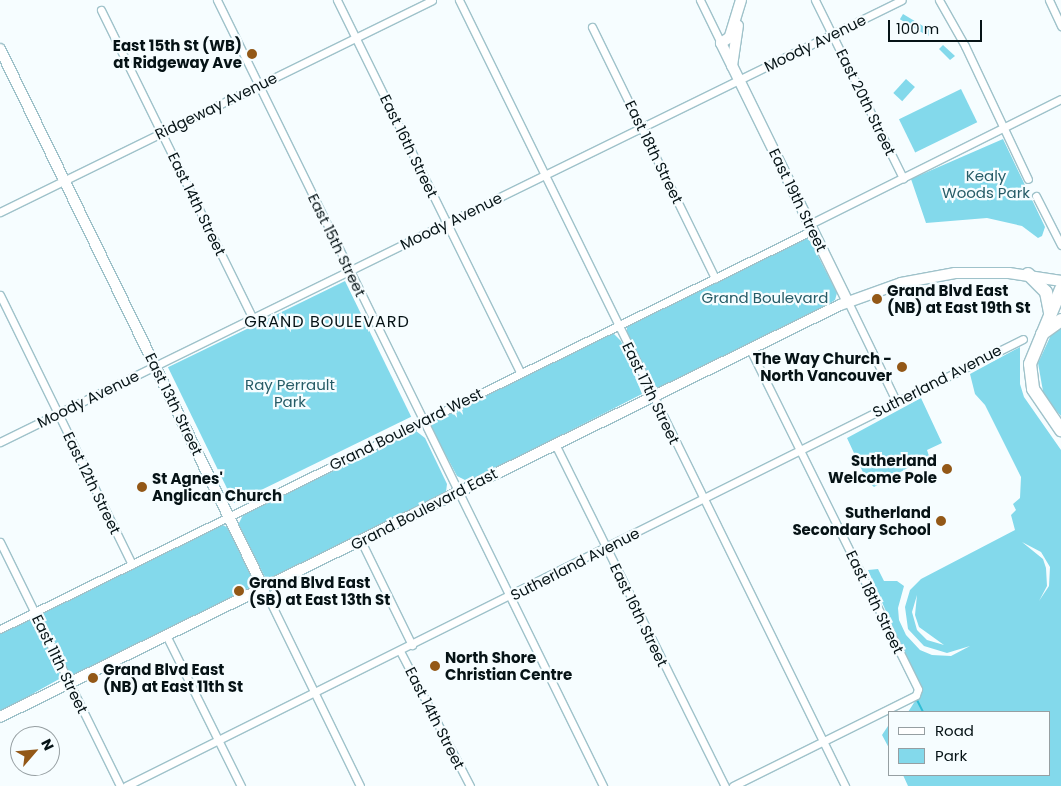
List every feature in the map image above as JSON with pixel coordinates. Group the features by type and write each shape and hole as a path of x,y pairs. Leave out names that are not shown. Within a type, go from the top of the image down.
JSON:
{"highway":[{"path":"1028,274 1046,292 1055,316"},
{"path":"1061,289 1055,316 1040,336 1032,353 1030,377 1045,409 1061,430"},
{"path":"1045,409 1061,419"}],"main road":[{"path":"721,43 730,37 741,0"},
{"path":"732,66 738,26 746,0"},
{"name":"East 19th Street","path":"721,43 848,302"},
{"name":"East 13th Street","path":"0,49 263,587"},
{"name":"Grand Boulevard East","path":"0,717 848,302 901,283 936,275 978,271 1028,274 1061,281"}],"street":[{"name":"East 15th Street","path":"217,0 508,597 603,786"},
{"name":"East 16th Street","path":"337,0 520,372"},
{"name":"Ridgeway Avenue","path":"0,212 432,0"},
{"name":"East 17th Street","path":"459,0 845,786"},
{"name":"East 19th Street","path":"700,0 721,43"},
{"name":"East 20th Street","path":"815,0 903,178"},
{"name":"Moody Avenue","path":"0,442 902,0"},
{"path":"939,0 1004,127 1028,179"},
{"path":"1049,0 1061,26"},
{"name":"East 14th Street","path":"101,10 252,319"},
{"name":"East 18th Street","path":"592,27 715,278"},
{"name":"Grand Boulevard West","path":"0,629 520,372 715,278 903,178 1061,99"},
{"path":"1036,196 1061,245"},
{"name":"East 12th Street","path":"0,295 132,564"},
{"name":"East 19th Street","path":"848,302 896,401"},
{"name":"Sutherland Avenue","path":"126,786 1023,339"},
{"name":"East 18th Street","path":"750,349 918,689 916,694 822,742"},
{"name":"East 16th Street","path":"555,444 724,786"},
{"name":"East 14th Street","path":"361,541 412,645"},
{"name":"East 11th Street","path":"0,542 120,786"},
{"name":"East 13th Street","path":"263,587 360,786"},
{"path":"166,635 241,786"},
{"name":"East 14th Street","path":"400,651 470,786"},
{"path":"733,786 822,742"}],"green space":[{"path":"903,14 931,31 928,36 900,19"},
{"path":"943,45 955,56 950,60 939,49"},
{"path":"906,79 915,87 902,101 893,93"},
{"path":"961,89 977,122 915,153 899,119"},
{"name":"Kealy Woods Park","path":"1003,139 1045,227 1042,236 1038,238 1022,226 987,218 926,223 911,179"},
{"name":"Grand Boulevard","path":"806,238 811,242 837,293 835,300 811,315 655,389 627,337 627,325"},
{"name":"Ray Perrault Park","path":"345,281 411,417 234,503 168,367"},
{"path":"1061,328 1061,416 1044,397 1038,363 1051,335"},
{"path":"612,332 621,341 642,394 469,482 457,476 430,425 433,420"},
{"path":"1020,347 1020,384 1024,397 1061,450 1061,786 908,786 903,776 1051,776 1051,711 909,711 921,692 868,570 878,569 884,581 897,581 904,586 898,608 899,620 906,635 920,650 932,655 951,656 970,646 947,653 924,646 908,629 905,607 910,590 921,579 1015,530 1011,515 1016,510 1013,504 1020,498 1021,477 985,405 975,394 970,374","holes":["1022,542 1041,552 1050,567 1049,586 1039,601 1047,586 1046,568 1043,559","917,595 915,615 919,627 944,645 927,640 917,630 912,612"]},
{"path":"921,398 942,443 927,450 929,456 874,487 867,481 847,438"},
{"path":"416,431 425,438 447,484 446,492 269,580 265,577 238,525 243,515"},
{"path":"223,525 230,529 252,577 251,587 75,676 70,674 45,626 43,613"},
{"path":"28,619 35,622 61,678 0,712 0,633"},
{"path":"888,726 888,746 882,735"}],"waterway":[{"path":"917,700 922,711"}],"place":[{"name":"East 15th St (WB) at Ridgeway Ave","path":"252,54"},
{"name":"Grand Blvd East (NB) at East 19th St","path":"877,299"},
{"name":"The Way Church - North Vancouver","path":"902,367"},
{"name":"Sutherland Welcome Pole","path":"947,469"},
{"name":"St Agnes' Anglican Church","path":"142,487"},
{"name":"Sutherland Secondary School","path":"941,521"},
{"name":"Grand Blvd East (SB) at East 13th St","path":"239,591"},
{"name":"North Shore Christian Centre","path":"435,666"},
{"name":"Grand Blvd East (NB) at East 11th St","path":"93,678"}],"district":[{"name":"GRAND BOULEVARD","path":"327,322"}]}
